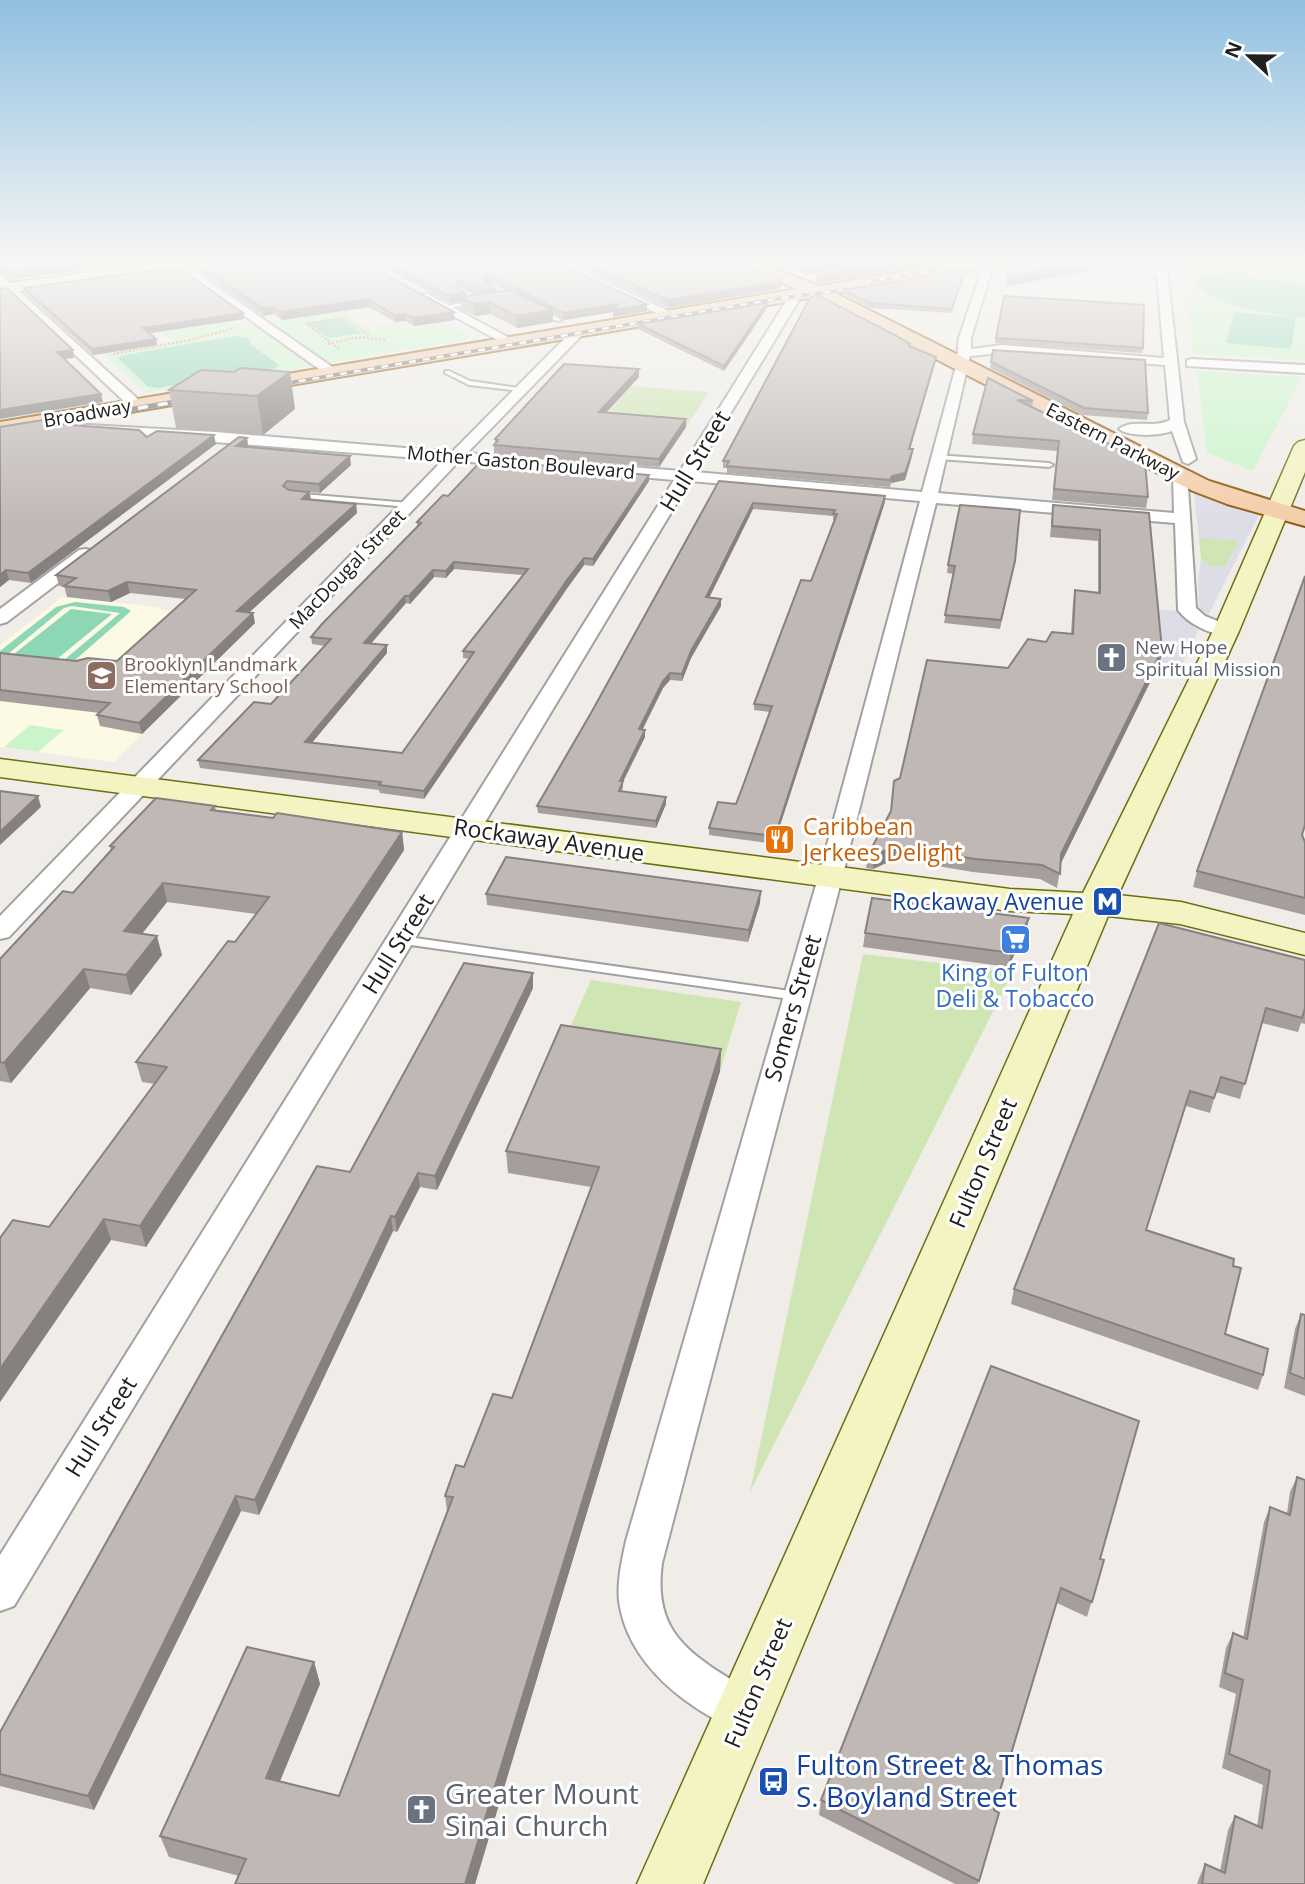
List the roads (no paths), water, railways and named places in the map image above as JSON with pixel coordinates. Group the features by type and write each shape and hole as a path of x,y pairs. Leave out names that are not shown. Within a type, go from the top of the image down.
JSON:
{"main road":[{"name":"Broadway","path":"0,428 469,348"},
{"name":"Eastern Parkway","path":"941,348 1126,429 1185,467"},
{"name":"Eastern Parkway","path":"945,348 1185,467 1220,474 1288,504 1305,519"},
{"name":"Fulton Street","path":"670,1884 1095,904 1288,504 1305,446"},
{"name":"Rockaway Avenue","path":"0,768 1023,902 1095,904 1181,913 1305,944"}],"street":[{"path":"75,348 135,404"},
{"path":"297,348 331,372"},
{"name":"MacDougal Street","path":"0,931 562,348"},
{"name":"Hull Street","path":"0,1592 764,348"},
{"name":"Somers Street","path":"745,1712 699,1685 667,1657 648,1631 640,1602 640,1573 646,1541 830,878 965,359 965,348"},
{"path":"1170,348 1177,422 1185,467 1182,519 1187,610 1198,620 1227,631"},
{"path":"965,359 1002,349 1171,362"},
{"path":"1192,363 1305,369"},
{"name":"Mother Gaston Boulevard","path":"87,413 111,428"},
{"name":"Mother Gaston Boulevard","path":"50,419 59,426 238,438 1182,519"},
{"path":"1126,429 1165,429 1177,422"},
{"path":"222,450 238,438"},
{"path":"0,618 100,543"}],"lane":[{"path":"447,372 469,383 522,389"},
{"path":"939,457 1049,466"},
{"path":"291,495 409,505"},
{"path":"401,940 797,996"}],"railway":[{"path":"271,386 492,348"},
{"path":"0,432 192,399"}],"place":[{"name":"New Hope Spiritual Mission","path":"1112,658"},
{"name":"Brooklyn Landmark Elementary School","path":"101,675"},
{"name":"Caribbean Jerkees Delight","path":"780,840"},
{"name":"Rockaway Avenue","path":"1107,902"},
{"name":"King of Fulton Deli & Tobacco","path":"1015,939"},
{"name":"Fulton Street & Thomas S. Boyland Street","path":"773,1781"},
{"name":"Greater Mount Sinai Church","path":"422,1810"}]}
